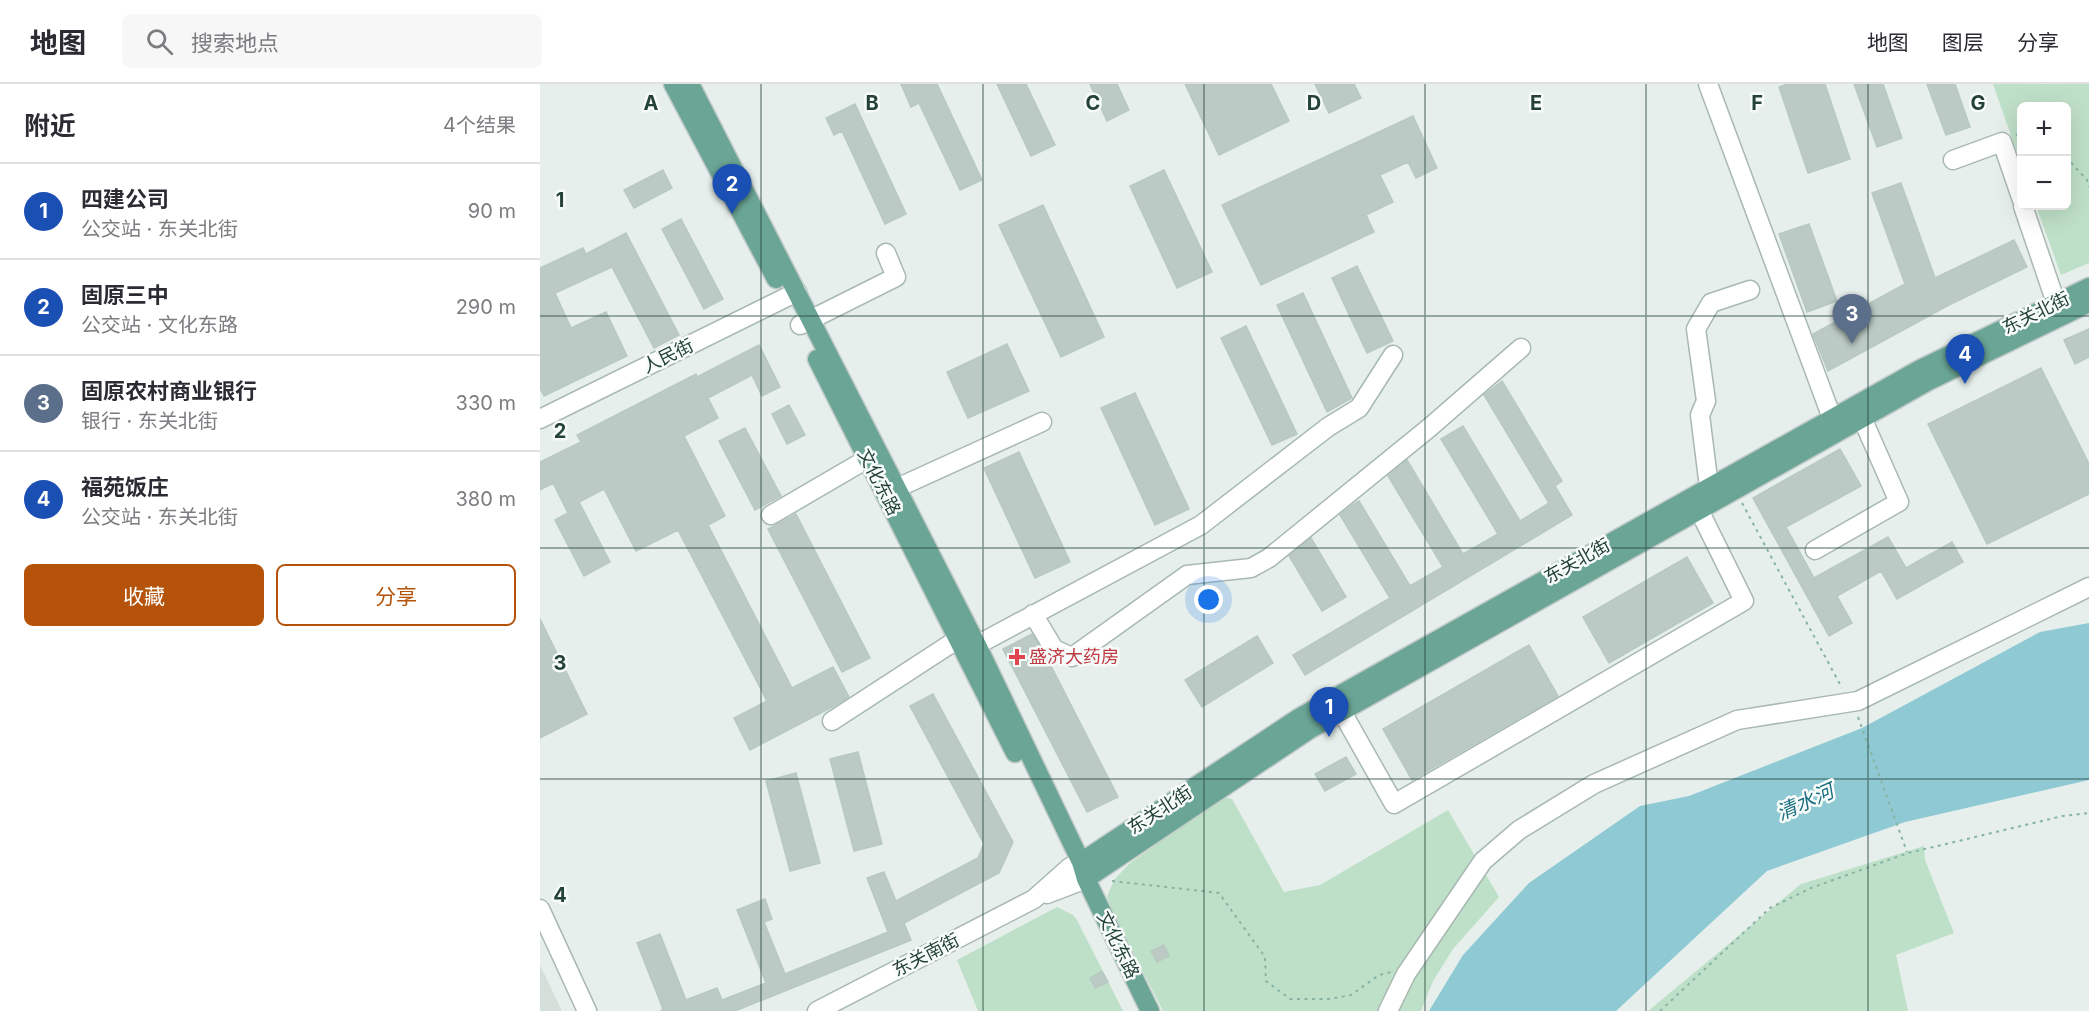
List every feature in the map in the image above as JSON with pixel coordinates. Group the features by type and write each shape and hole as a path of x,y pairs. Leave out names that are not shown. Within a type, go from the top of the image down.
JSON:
{"main road":[{"name":"文化东路","path":"673,84 791,294"},
{"name":"文化东路","path":"690,84 805,322 867,459 1048,818 1079,869"},
{"name":"东关北街","path":"1079,869 1299,717 1920,369 2089,287"},
{"name":"东关北街","path":"1079,869 1309,730 1862,418 1927,382 2089,303"},
{"name":"文化东路","path":"805,322 897,488 977,645 1079,869 1150,1011"}],"street":[{"path":"1708,84 1832,418"},
{"path":"1953,159 2002,142 2017,186"},
{"path":"2025,210 2056,303"},
{"path":"805,322 896,277 886,253"},
{"path":"1709,487 1700,415 1706,401 1696,329 1711,303 1750,290"},
{"name":"人民街","path":"540,419 791,294"},
{"path":"1033,614 1054,649 1072,657 1186,575 1251,568 1269,558 1429,428 1521,348"},
{"path":"977,645 1201,525 1328,427 1359,408 1393,355"},
{"path":"1815,550 1899,502 1862,418"},
{"path":"897,488 1042,422"},
{"path":"771,515 867,459"},
{"path":"1342,712 1394,804 1744,602 1699,510"},
{"path":"1388,1011 1406,974 1483,861 1519,830 1594,784 1737,720 1858,701 2089,587"},
{"path":"832,721 958,639"},
{"name":"东关南街","path":"817,1011 1035,899 1079,869"},
{"path":"540,909 587,1011"}],"path":[{"path":"2071,162 2087,180 2089,187"},
{"path":"1735,490 1861,722 1908,853"},
{"path":"1659,1011 1770,908 1811,888 1908,853 2063,816 2089,813"},
{"path":"1079,869 1219,893 1265,957 1266,981 1290,999 1329,999 1351,995 1379,975 1388,972 1406,974"}],"shaded area":[{"path":"540,965 562,1011 540,1011"}],"green space":[{"path":"1993,84 2089,84 2089,263 2061,275 2037,210 2071,210 2071,102 2017,102 2017,153"},
{"path":"1222,797 1232,799 1284,892 1320,885 1448,810 1499,897 1453,949 1433,981 1421,1011 1163,1011 1107,897 1114,880 1129,864"},
{"path":"1924,846 1925,860 1954,933 1896,955 1908,1011 1648,1011 1801,884"},
{"path":"1057,907 1073,915 1077,920 1123,1011 978,1011 957,960"}],"water":[{"name":"清水河","path":"2089,623 2089,780 1905,822 1767,871 1616,1011 1429,1011 1463,955 1529,883 1640,806 1689,796 1862,728 2040,632"}],"building":[{"path":"901,84 937,84 982,180 960,190 919,103 911,107"},
{"path":"997,84 1026,84 1055,145 1031,156"},
{"path":"1090,84 1117,84 1129,110 1107,121"},
{"path":"1185,84 1271,84 1289,121 1219,155"},
{"path":"1315,84 1354,84 1361,98 1329,113"},
{"path":"1788,84 1825,84 1850,159 1808,173 1779,87"},
{"path":"1854,84 1883,84 1902,138 1877,147"},
{"path":"1927,84 1955,84 1970,127 1946,135"},
{"path":"855,104 906,214 885,224 842,131 834,135 826,118"},
{"path":"1413,116 1437,168 1416,178 1408,162 1380,175 1393,202 1366,215 1374,232 1261,285 1222,205"},
{"path":"663,170 672,188 634,208 624,190"},
{"path":"1164,170 1212,272 1177,288 1130,186"},
{"path":"1901,183 1935,278 2014,240 2027,267 1947,306 1828,371 1813,334 1905,284 1872,193"},
{"path":"1043,205 1104,337 1061,357 999,225"},
{"path":"681,219 723,299 704,309 662,229"},
{"path":"1809,224 1837,301 1807,312 1779,234"},
{"path":"626,233 679,335 654,348 612,267 555,293 571,328 606,312 627,356 544,396 540,388 540,268 583,248 586,254"},
{"path":"1357,266 1393,341 1367,353 1332,278"},
{"path":"1303,293 1352,398 1327,412 1277,305"},
{"path":"1246,326 1297,434 1272,445 1221,338"},
{"path":"2089,329 2089,357 2075,364 2064,340"},
{"path":"1007,344 1029,391 968,418 947,372"},
{"path":"759,345 780,387 762,396 752,375 708,398 718,418 684,436 725,516 708,525 792,688 833,667 849,697 750,750 734,718 767,701 678,530 636,551 604,489 579,502 610,562 584,576 555,520 568,513 553,483 540,490 540,462 581,442 577,435 696,374 697,377"},
{"path":"2041,368 2089,464 2089,494 1987,544 1928,424"},
{"path":"1502,381 1562,481 1555,486 1572,515 1305,675 1293,655 1390,598 1340,515 1352,505 1359,501 1410,586 1443,567 1388,476 1407,460 1463,554 1498,534 1441,439 1463,426 1520,521 1549,503 1484,395"},
{"path":"1135,393 1189,509 1155,525 1101,408"},
{"path":"789,405 805,435 787,444 772,414"},
{"path":"745,428 781,496 755,510 719,441"},
{"path":"1840,449 1861,486 1786,527 1814,578 1888,537 1906,568 1952,542 1963,562 1897,599 1881,571 1837,596 1852,623 1829,636 1753,498"},
{"path":"1019,452 1070,562 1035,578 984,468"},
{"path":"796,514 870,658 842,672 768,529"},
{"path":"1311,538 1346,597 1322,611 1289,556"},
{"path":"1687,557 1713,603 1609,663 1583,617"},
{"path":"540,619 587,714 540,738"},
{"path":"1032,634 1046,656 1118,797 1087,812 1003,649"},
{"path":"1257,636 1273,663 1202,707 1185,680"},
{"path":"1529,645 1558,696 1412,780 1383,729"},
{"path":"933,694 1013,842 999,873 904,923 911,940 735,1011 661,1011 663,1009 637,943 660,934 686,1000 717,988 722,1000 766,983 737,910 765,899 772,919 764,922 785,974 888,932 867,878 884,872 896,901 978,858 984,844 910,706"},
{"path":"858,752 882,844 854,851 830,759"},
{"path":"1346,757 1356,774 1325,791 1315,774"},
{"path":"796,773 820,863 790,871 766,781"},
{"path":"1164,945 1169,956 1157,962 1151,951"},
{"path":"1102,971 1108,982 1095,988 1090,978"}],"place":[{"name":"固原三中","path":"732,214"},
{"name":"固原农村商业银行","path":"1852,344"},
{"name":"福苑饭庄","path":"1965,384"},
{"name":"盛济大药房","path":"1017,657"},
{"name":"四建公司","path":"1329,737"}]}
